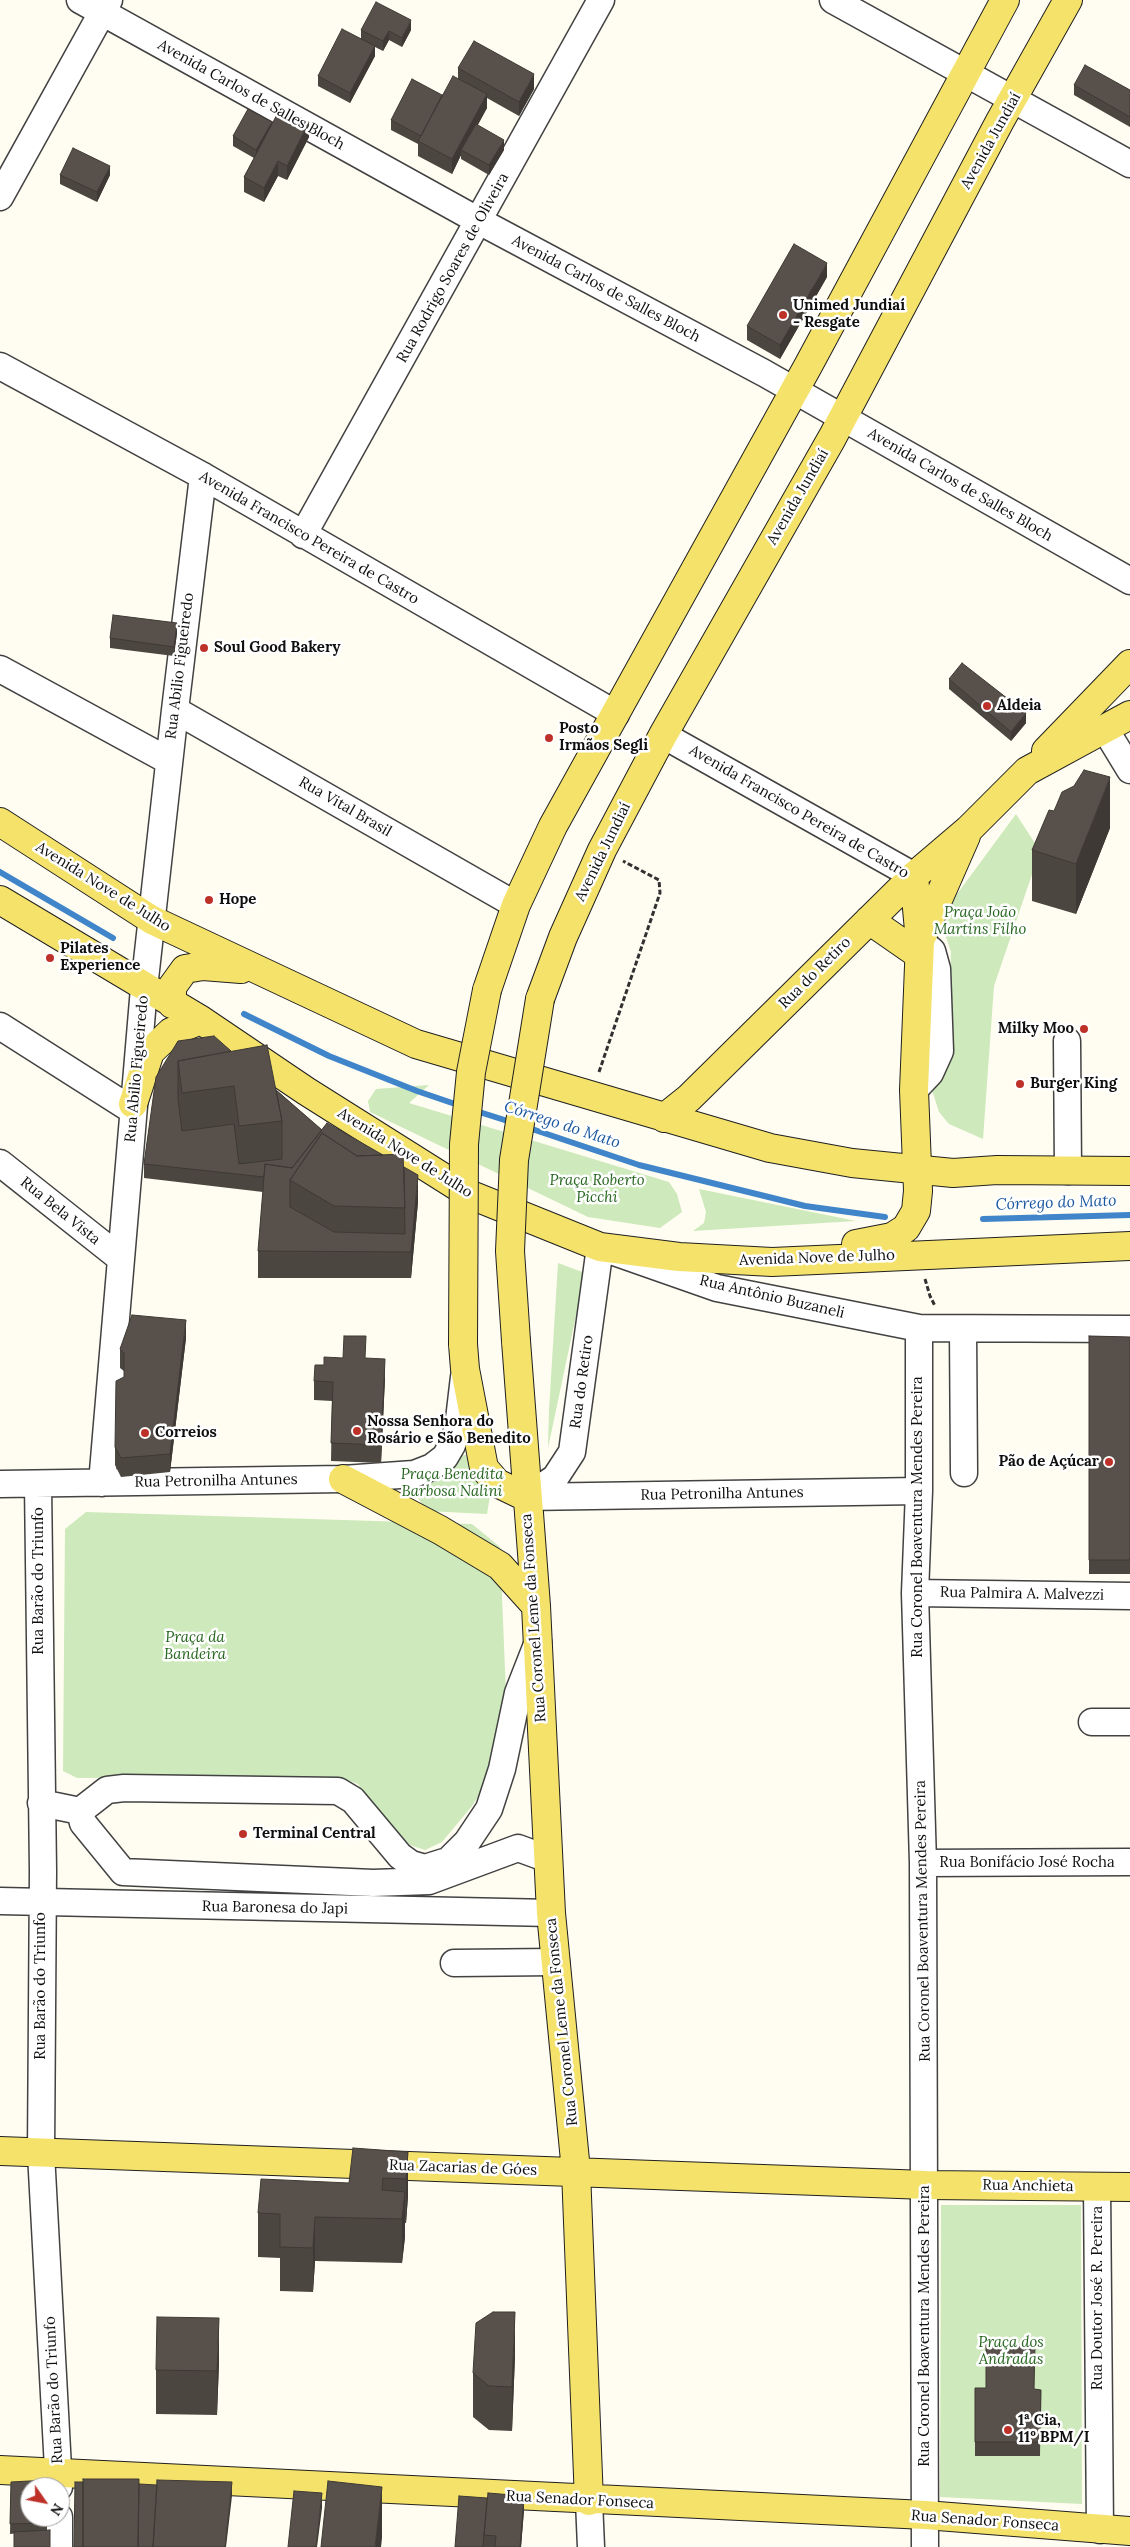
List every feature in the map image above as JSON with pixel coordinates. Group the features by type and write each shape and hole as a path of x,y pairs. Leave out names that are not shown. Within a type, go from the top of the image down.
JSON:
{"main road":[{"path":"526,1497 497,1483 484,1468 464,1356 464,1144 471,1072 487,990 516,905 553,826 794,390 1005,0"},
{"name":"Avenida Jundiaí","path":"526,1497 510,1251 514,1160 540,999 563,937 602,850 663,735 842,418 1068,0"},
{"path":"1027,771 1130,664"},
{"name":"Rua do Retiro","path":"664,1118 689,1098 914,876 968,830 1027,771 1130,715"},
{"name":"Avenida Nove de Julho","path":"0,822 152,920 416,1044 591,1097 770,1148 852,1163 954,1173 1130,1170"},
{"name":"Rua do Retiro","path":"919,947 968,830"},
{"name":"Avenida Francisco Pereira de Castro","path":"772,1262 892,1237 906,1228 916,1210 918,1191 914,1090 919,947 914,876"},
{"name":"Avenida Nove de Julho","path":"0,900 144,988 201,1020 306,1091 471,1195 600,1247 679,1258 772,1262 1130,1246"},
{"path":"869,920 919,947"},
{"path":"172,1004 172,987 184,969 203,966 258,971"},
{"path":"133,1107 150,1052 171,1032 201,1020"},
{"path":"343,1478 440,1530 500,1566 536,1606"},
{"name":"Rua Coronel Leme da Fonseca","path":"526,1497 536,1606 551,1913 576,2172 590,2501"},
{"name":"Rua Zacarias de Góes","path":"0,2151 926,2185"},
{"name":"Rua Anchieta","path":"926,2185 1130,2187"},
{"name":"Rua Senador Fonseca","path":"0,2470 38,2477"},
{"name":"Rua Senador Fonseca","path":"70,2481 925,2516 1130,2531"}],"street":[{"name":"Avenida Carlos de Salles Bloch","path":"80,0 106,6 479,221 794,390 1130,581"},
{"name":"Rua Rodrigo Soares de Oliveira","path":"303,535 601,0"},
{"path":"832,0 967,72 1130,164"},
{"path":"0,197 106,6"},
{"name":"Avenida Francisco Pereira de Castro","path":"0,366 204,476 303,535 616,714"},
{"name":"Rua Abilio Figueiredo","path":"102,1483 144,988 169,761 204,476"},
{"path":"0,669 169,761"},
{"name":"Rua Vital Brasil","path":"175,710 516,905"},
{"path":"1105,728 1130,770"},
{"name":"Avenida Francisco Pereira de Castro","path":"663,735 914,876"},
{"path":"0,1026 133,1107"},
{"path":"1067,1041 1068,1171"},
{"name":"Rua Bela Vista","path":"0,1163 120,1258"},
{"name":"Rua Antônio Buzaneli","path":"600,1247 717,1288 919,1328 1130,1329"},
{"name":"Rua do Retiro","path":"526,1497 555,1478 572,1452 600,1247"},
{"name":"Rua Coronel Boaventura Mendes Pereira","path":"919,1328 919,1492 915,1593 923,1863 926,2185 925,2547"},
{"path":"963,1329 964,1473"},
{"name":"Rua Petronilha Antunes","path":"0,1484 343,1478 414,1474 432,1467 444,1457 458,1428 464,1356"},
{"name":"Rua Barão do Triunfo","path":"38,1484 43,1839 41,1902 41,2153 59,2477"},
{"name":"Rua Petronilha Antunes","path":"526,1497 919,1492"},
{"name":"Rua Palmira A. Malvezzi","path":"915,1593 1130,1596"},
{"path":"429,1881 467,1842 489,1809 502,1769 518,1693 538,1642"},
{"path":"1092,1722 1130,1722"},
{"path":"43,1839 52,1831 81,1817 107,1790 124,1788 338,1791 353,1800 400,1856 411,1864 425,1868 447,1861"},
{"path":"41,1803 81,1817 123,1872 373,1883 429,1881 518,1848 548,1859"},
{"path":"373,1883 400,1856"},
{"name":"Rua Bonifácio José Rocha","path":"923,1863 1130,1862"},
{"name":"Rua Baronesa do Japi","path":"0,1901 551,1913"},
{"path":"454,1963 556,1962"},
{"name":"Rua Doutor José R. Pereira","path":"1097,2187 1100,2530"},
{"name":"Rua Coronel Leme da Fonseca","path":"590,2501 591,2547"},
{"path":"59,2527 59,2547"}],"path":[{"path":"591,1097 660,893 659,880 602,850"}],"green space":[{"name":"Praça João Martins Filho","path":"1016,814 1040,851 994,986 983,1139 949,1124 939,1112 932,1090 948,1059 951,952 941,922 946,909"},
{"name":"Praça Roberto Picchi","path":"429,1085 409,1103 669,1182 677,1194 682,1212 660,1228 588,1217 370,1112 368,1101 376,1089"},
{"path":"699,1189 856,1221 693,1231 704,1223 706,1212"},
{"path":"558,1263 585,1273 548,1448 549,1410"},
{"name":"Praça Benedita Barbosa Nalini","path":"466,1455 491,1490 487,1514 426,1511 396,1461"},
{"name":"Praça da Bandeira","path":"86,1512 472,1524 500,1547 507,1719 488,1781 472,1806 442,1842 425,1850 410,1845 370,1802 358,1784 339,1777 77,1778 63,1771 65,1529"},
{"name":"Praça dos Andradas","path":"941,2205 1081,2205 1082,2504 940,2497"}],"building":[{"path":"376,2 411,20 402,38 389,31 383,41 361,30"},
{"path":"342,29 375,46 350,93 318,76"},
{"path":"474,41 534,74 519,102 458,68"},
{"path":"1085,65 1130,90 1130,117 1074,85"},
{"path":"453,76 487,94 452,159 418,141"},
{"path":"412,79 442,95 421,136 391,120"},
{"path":"281,107 309,122 287,166 278,161 264,188 244,177"},
{"path":"248,109 272,122 256,150 233,136"},
{"path":"476,124 504,140 489,165 461,150"},
{"path":"73,148 110,166 97,192 60,175"},
{"name":"Unimed Jundiaí - Resgate","path":"794,244 827,263 780,345 747,326"},
{"path":"113,615 177,623 174,647 110,638"},
{"name":"Aldeia","path":"962,663 1026,713 1011,732 949,679"},
{"path":"1084,770 1110,777 1076,864 1032,850 1049,810 1054,811 1062,792 1074,786"},
{"path":"214,1036 231,1051 178,1061 178,1099 182,1131 234,1124 239,1164 282,1159 282,1121 276,1090 322,1130 292,1168 265,1164 264,1177 144,1164 156,1077 178,1041"},
{"path":"267,1045 282,1121 239,1126 234,1086 182,1093 178,1061"},
{"path":"327,1123 383,1155 357,1156 322,1133 290,1180 290,1207 334,1232 405,1234 404,1167 418,1175 411,1252 258,1251 265,1164 292,1168"},
{"path":"322,1133 357,1156 403,1154 405,1208 334,1206 290,1180"},
{"name":"Correios","path":"132,1315 186,1320 170,1454 121,1458 115,1447 116,1381 124,1377 124,1353 120,1349"},
{"name":"Nossa Senhora do Rosário e São Benedito","path":"344,1336 366,1336 365,1358 385,1359 381,1445 331,1443 333,1382 314,1381 315,1365 324,1365 324,1357 343,1358"},
{"name":"Pão de Açúcar","path":"1089,1336 1130,1337 1130,1560 1089,1560"},
{"path":"353,2148 408,2152 406,2179 383,2178 382,2190 405,2192 402,2219 315,2217 313,2248 280,2247 280,2214 258,2213 261,2179 349,2183"},
{"path":"493,2312 515,2312 512,2387 489,2386 473,2373 476,2323"},
{"path":"157,2317 219,2318 217,2371 156,2370"},
{"name":"1ª Cia, 11º BPM/I","path":"986,2344 1035,2345 1034,2389 1041,2390 1040,2442 975,2442 975,2388 986,2388"},
{"path":"83,2479 139,2479 138,2547 83,2547"},
{"path":"157,2480 232,2482 225,2547 153,2547"},
{"path":"328,2481 382,2487 375,2547 321,2547"},
{"path":"11,2482 20,2482 20,2524 10,2524"},
{"path":"75,2482 83,2482 83,2547 74,2547"},
{"path":"139,2484 157,2485 153,2547 138,2547"},
{"path":"294,2491 322,2493 316,2547 288,2547"},
{"path":"488,2493 524,2496 520,2547 495,2547 496,2536 484,2535"},
{"path":"459,2496 487,2498 483,2547 455,2547"},
{"path":"50,2530 50,2547 14,2547 14,2532"}],"waterway":[{"name":"Córrego do Mato","path":"0,872 113,938"},
{"name":"Córrego do Mato","path":"244,1014 329,1056 417,1091 461,1106"},
{"name":"Córrego do Mato","path":"473,1110 514,1123"},
{"name":"Córrego do Mato","path":"526,1127 639,1165 805,1206 885,1217"},
{"name":"Córrego do Mato","path":"983,1219 1130,1215"}],"place":[{"name":"Unimed Jundiaí - Resgate","path":"783,315"},
{"name":"Soul Good Bakery","path":"204,648"},
{"name":"Aldeia","path":"987,706"},
{"name":"Posto Irmãos Segli","path":"549,738"},
{"name":"Hope","path":"209,900"},
{"name":"Pilates Experience","path":"50,958"},
{"name":"Milky Moo","path":"1084,1029"},
{"name":"Burger King","path":"1020,1084"},
{"name":"Nossa Senhora do Rosário e São Benedito","path":"357,1431"},
{"name":"Correios","path":"145,1433"},
{"name":"Pão de Açúcar","path":"1109,1462"},
{"name":"Terminal Central","path":"243,1834"},
{"name":"1ª Cia, 11º BPM/I","path":"1008,2430"}]}
